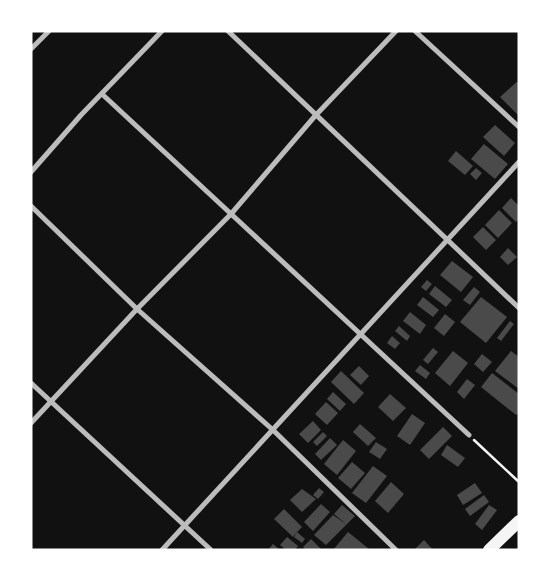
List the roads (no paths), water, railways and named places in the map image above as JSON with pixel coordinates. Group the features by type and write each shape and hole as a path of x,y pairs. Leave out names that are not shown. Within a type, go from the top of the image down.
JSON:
{"highway":[{"path":"489,550 519,521"}],"street":[{"path":"31,49 49,31"},
{"path":"31,172 162,31"},
{"path":"228,31 315,116 519,308"},
{"path":"31,423 137,309 231,214 315,116 396,31"},
{"path":"415,31 519,127"},
{"path":"102,94 469,435"},
{"path":"162,550 519,162"},
{"path":"31,206 137,309 273,430 396,550"},
{"path":"31,383 211,550"}]}
